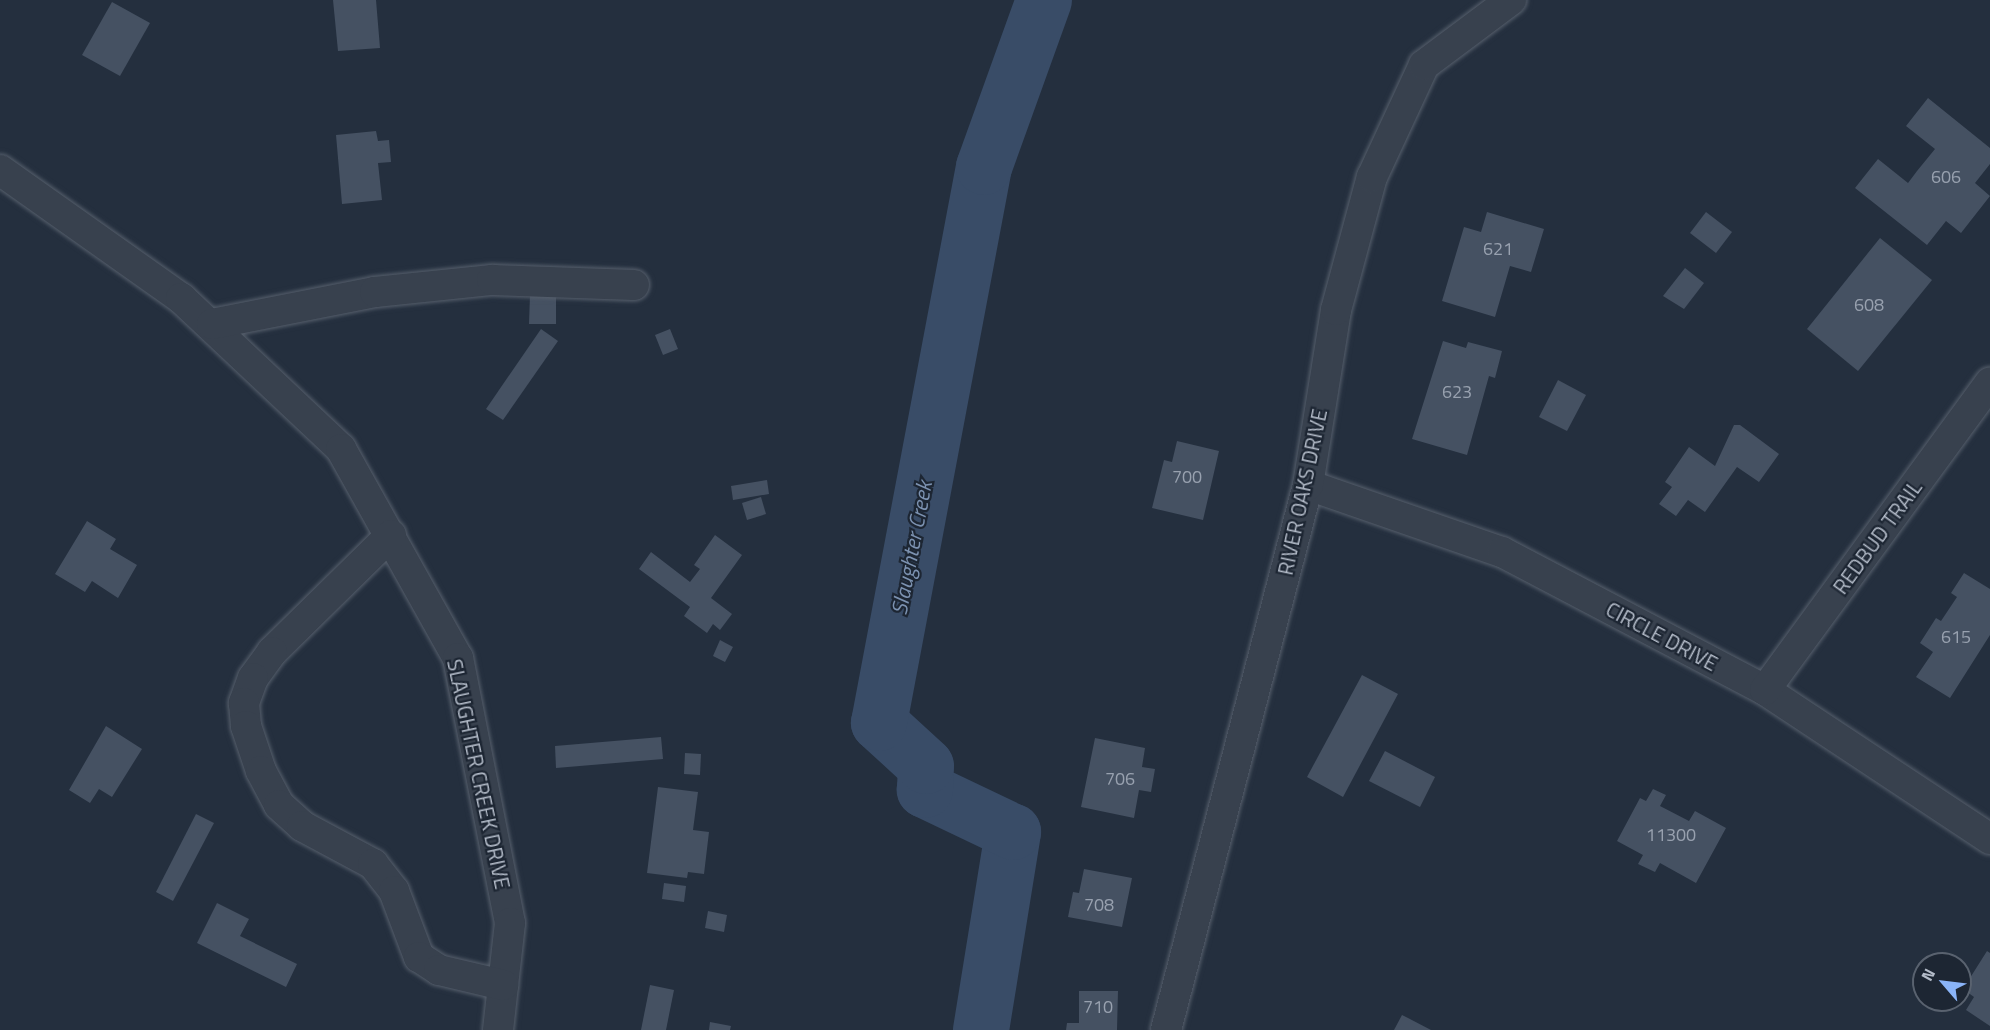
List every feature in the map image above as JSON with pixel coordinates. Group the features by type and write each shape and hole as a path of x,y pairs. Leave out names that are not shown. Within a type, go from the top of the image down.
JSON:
{"street":[{"name":"RIVER OAKS DRIVE","path":"1166,1030 1308,485 1336,310 1372,177 1424,65 1511,0"},
{"name":"SLAUGHTER CREEK DRIVE","path":"0,170 182,298 212,324 341,449 391,535 458,658 510,923 498,1030"},
{"path":"212,324 375,292 492,280 634,285"},
{"name":"REDBUD TRAIL","path":"1765,690 1990,383"},
{"name":"CIRCLE DRIVE","path":"1308,485 1502,552 1765,690 1990,839"},
{"path":"391,535 272,652 253,678 244,703 246,726 261,771 279,805 302,826 373,864 394,891 419,957 439,970 503,985"}],"building":[{"path":"333,0 376,0 380,48 338,51"},
{"path":"112,2 150,23 120,76 82,55"},
{"path":"1928,98 1990,148 1990,164 1975,183 1990,196 1961,233 1946,221 1927,245 1855,188 1878,159 1908,183 1935,149 1906,126"},
{"path":"376,131 378,141 389,140 391,162 378,163 382,200 342,204 336,135"},
{"path":"1487,212 1544,229 1531,272 1510,266 1495,317 1442,301 1464,227 1481,232"},
{"path":"1706,212 1732,232 1716,253 1690,233"},
{"path":"1880,238 1932,280 1858,371 1807,329"},
{"path":"1685,268 1704,283 1684,309 1663,296"},
{"path":"530,295 556,295 556,324 529,324"},
{"path":"541,329 558,341 503,420 486,409"},
{"path":"670,329 678,349 663,355 655,335"},
{"path":"1443,341 1466,348 1468,342 1502,351 1495,378 1489,376 1467,455 1412,439"},
{"path":"1558,380 1586,395 1567,431 1539,417"},
{"path":"1734,425 1740,425 1779,454 1759,482 1737,467 1705,512 1688,500 1676,516 1659,504 1672,487 1665,482 1689,447 1715,466"},
{"path":"1177,441 1219,451 1203,520 1152,508 1164,460 1172,462"},
{"path":"767,480 769,494 733,500 731,486"},
{"path":"761,497 766,514 747,520 742,503"},
{"path":"87,521 116,539 110,549 137,565 118,598 92,581 85,592 55,574"},
{"path":"715,535 742,555 711,598 732,614 720,630 713,624 707,633 684,616 690,607 639,569 651,552 690,582 700,569 694,565"},
{"path":"1964,573 1990,589 1990,635 1950,698 1916,677 1933,652 1920,643 1936,618 1941,621 1957,597 1951,593"},
{"path":"720,640 733,647 725,662 713,656"},
{"path":"1362,675 1398,694 1343,797 1307,777"},
{"path":"106,726 142,749 112,797 99,789 90,803 69,790"},
{"path":"661,737 663,759 556,768 555,746"},
{"path":"1095,738 1145,748 1142,767 1155,769 1151,792 1139,790 1134,818 1081,807"},
{"path":"1385,751 1435,777 1420,807 1369,781"},
{"path":"685,753 701,754 700,775 684,774"},
{"path":"658,787 698,792 693,830 709,832 704,874 688,872 687,878 647,873"},
{"path":"1653,789 1666,795 1660,806 1689,821 1695,811 1726,828 1696,883 1660,863 1655,872 1638,864 1643,855 1617,841 1640,798 1646,801"},
{"path":"196,814 214,823 173,901 156,892"},
{"path":"1084,869 1132,878 1122,927 1068,917 1073,892 1079,893"},
{"path":"664,883 686,886 684,902 662,899"},
{"path":"217,903 249,919 240,936 297,964 286,987 197,943"},
{"path":"708,911 727,915 724,932 705,928"},
{"path":"1987,951 1990,953 1990,1026 1969,1012 1972,1012 1974,997 1972,996 1972,975"},
{"path":"650,985 674,990 666,1030 641,1030"},
{"path":"1079,991 1118,991 1117,1030 1066,1030 1067,1023 1079,1023"},
{"path":"1402,1015 1408,1018 1431,1030 1394,1030"},
{"path":"710,1022 731,1026 730,1030 709,1030"}],"waterway":[{"name":"Slaughter Creek","path":"981,1030 1013,832 925,790 926,766 879,723 984,167 1044,0"}]}
